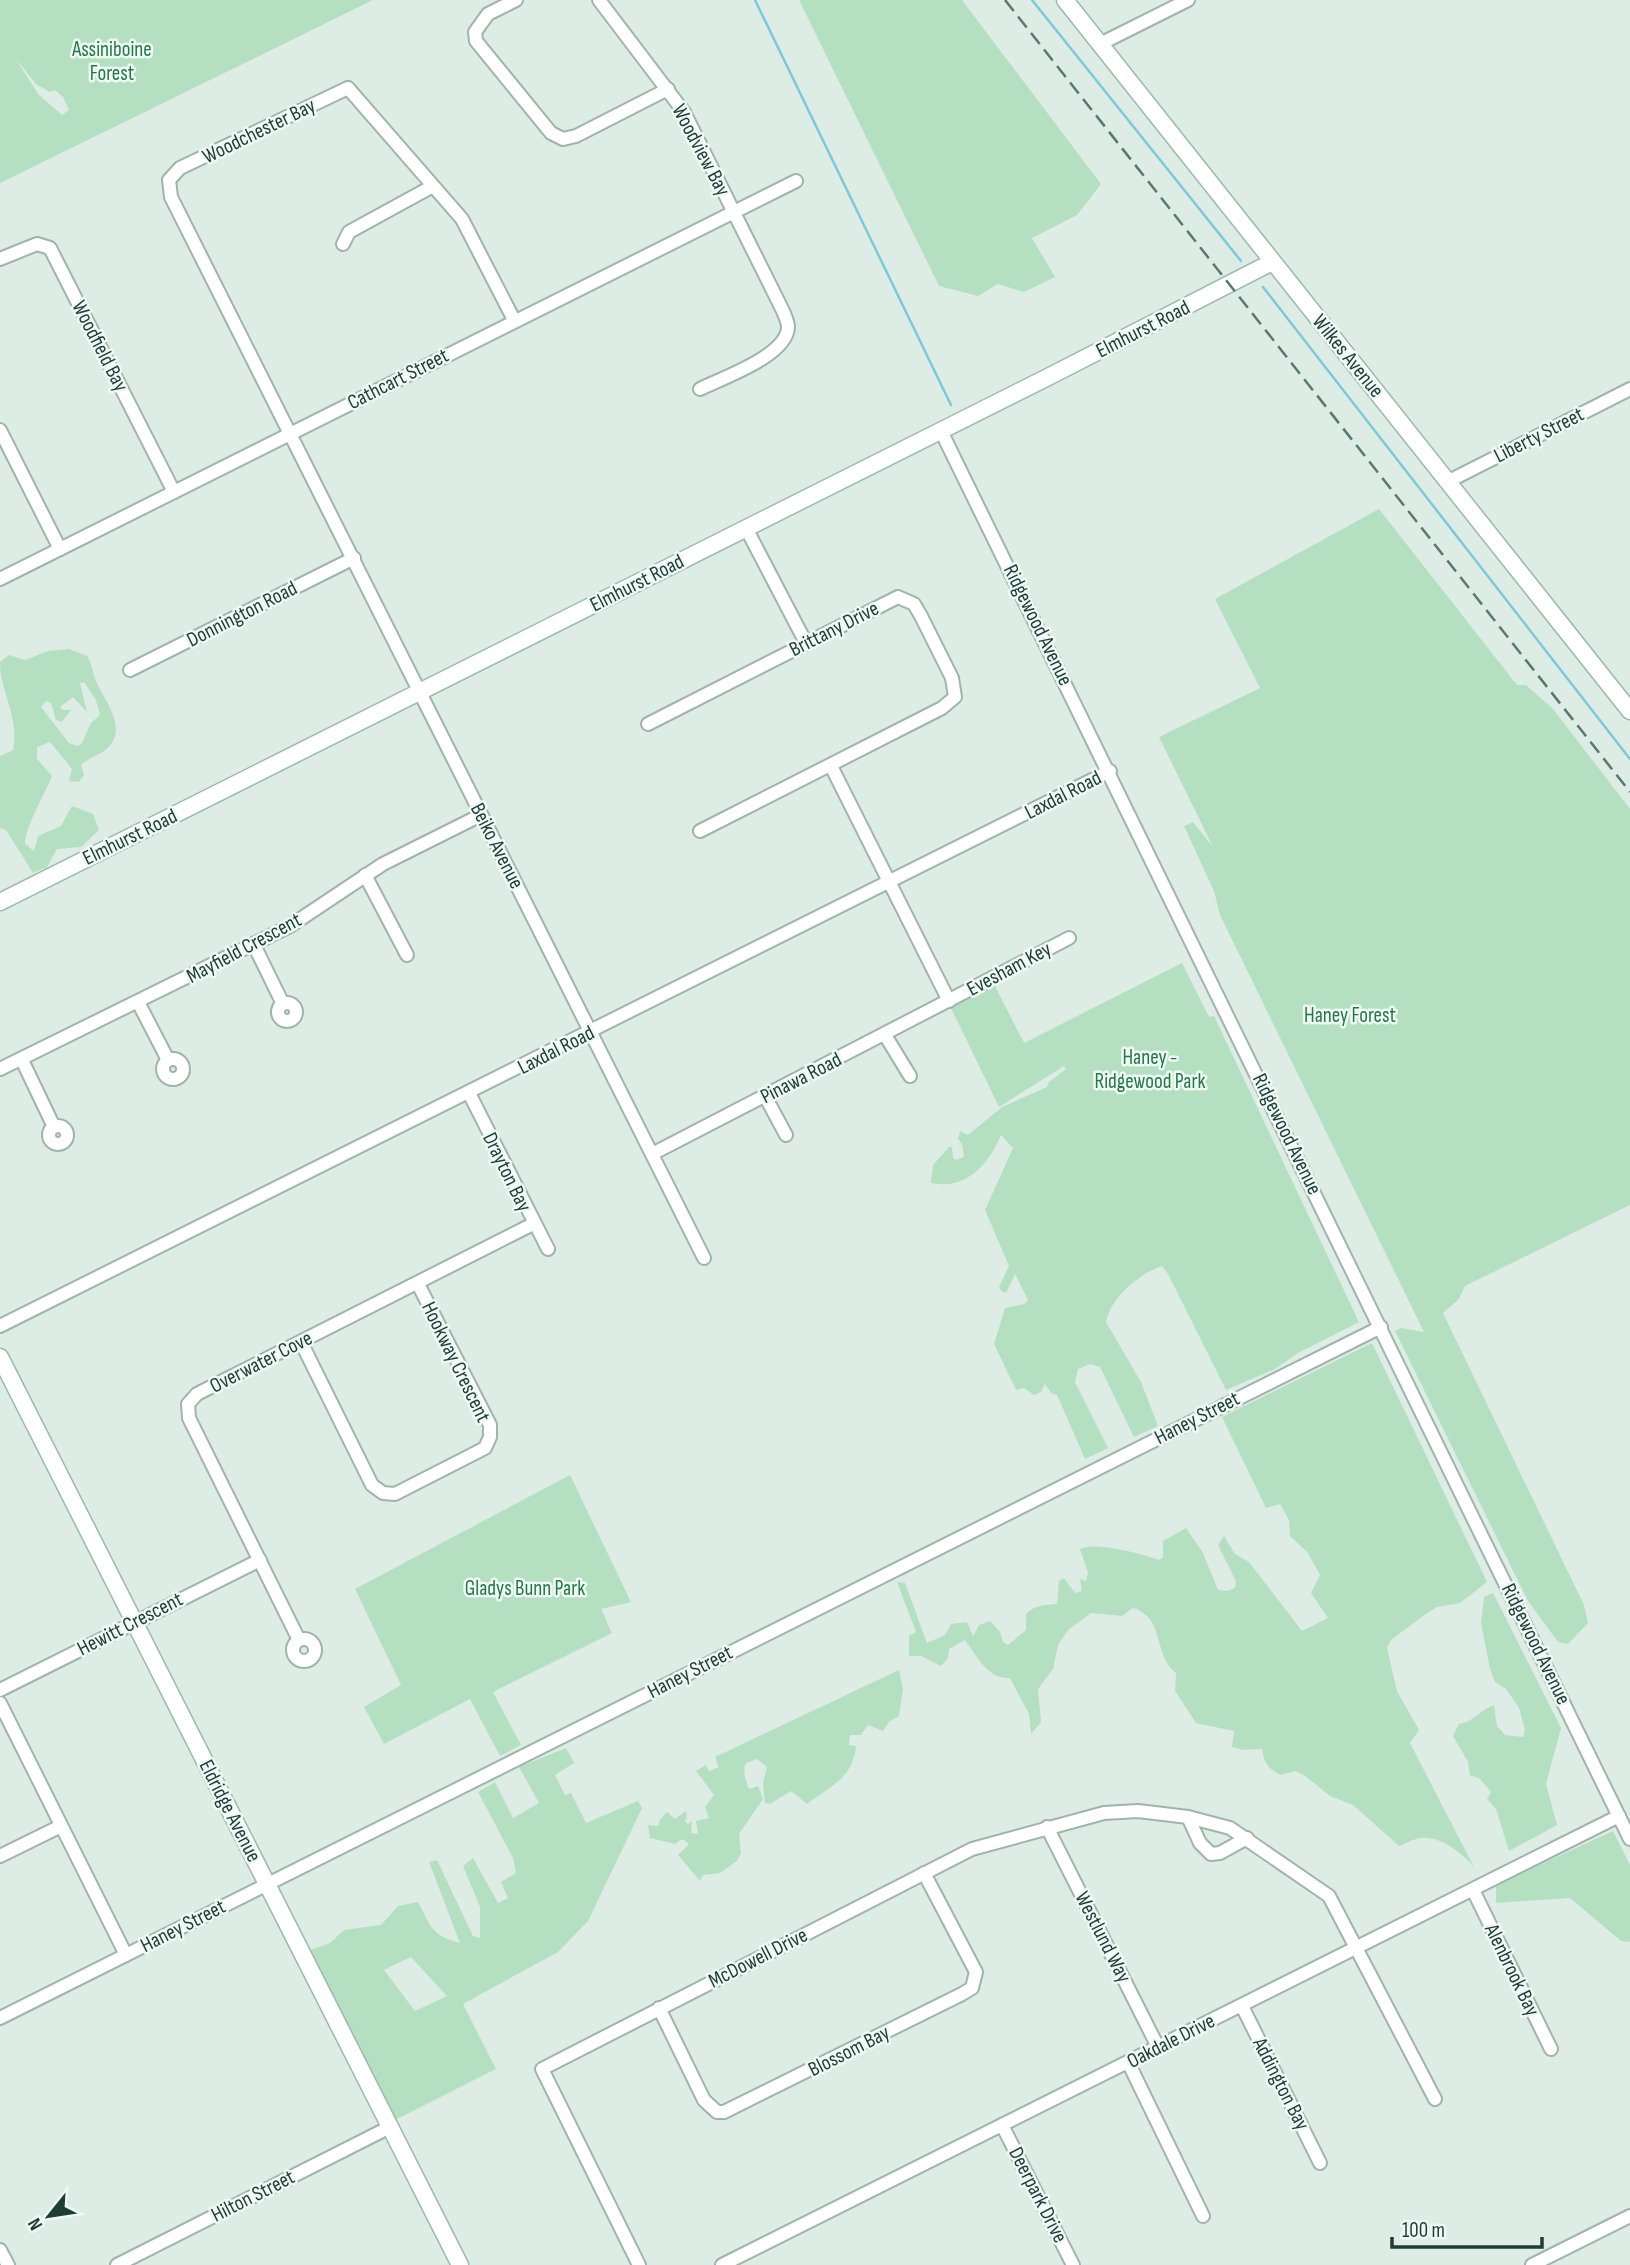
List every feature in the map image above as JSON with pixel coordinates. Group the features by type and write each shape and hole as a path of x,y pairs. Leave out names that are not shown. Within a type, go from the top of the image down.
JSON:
{"street":[{"name":"Woodview Bay","path":"516,0 488,14 475,32 476,41 551,133 563,139 576,136 668,89"},
{"name":"Woodview Bay","path":"599,0 684,113 783,311 788,328 782,345 768,355 699,389"},
{"name":"Wilkes Avenue","path":"1065,0 1630,711"},
{"path":"1100,44 1188,0"},
{"name":"Woodchester Bay","path":"290,434 171,197 169,180 180,169 348,88 461,219 514,320"},
{"name":"Cathcart Street","path":"0,579 796,181"},
{"path":"343,244 349,232 433,186"},
{"name":"Woodfield Bay","path":"0,259 37,244 50,248 174,492"},
{"name":"Elmhurst Road","path":"0,902 942,431 1272,262"},
{"name":"Liberty Street","path":"1449,481 1630,389"},
{"path":"0,430 60,549"},
{"name":"Ridgewood Avenue","path":"942,431 1630,1839"},
{"name":"Beiko Avenue","path":"290,434 422,692 704,1258"},
{"path":"746,528 806,643"},
{"name":"Donnington Road","path":"130,670 354,558"},
{"name":"Brittany Drive","path":"648,724 887,601 905,598 921,616 955,690 955,697 942,708 700,831"},
{"path":"831,766 949,1001"},
{"name":"Laxdal Road","path":"0,1326 1110,771"},
{"name":"Mayfield Crescent","path":"0,1069 290,926 365,875 481,815"},
{"path":"365,875 407,954"},
{"name":"Evesham Key","path":"949,1001 1069,937"},
{"path":"254,944 283,1004"},
{"name":"Pinawa Road","path":"652,1154 949,1001"},
{"path":"138,1002 168,1060"},
{"path":"885,1035 910,1076"},
{"path":"22,1060 54,1127"},
{"name":"Drayton Bay","path":"469,1093 548,1250"},
{"path":"765,1096 786,1135"},
{"name":"Overwater Cove","path":"299,1640 189,1418 188,1404 197,1394 533,1224"},
{"name":"Hookway Crescent","path":"301,1342 372,1485 383,1493 395,1494 485,1448 489,1437 490,1425 418,1284"},
{"name":"Haney Street","path":"0,2018 1381,1327"},
{"name":"Eldridge Avenue","path":"0,1357 460,2265"},
{"name":"Hewitt Crescent","path":"0,1690 135,1620 260,1560"},
{"path":"0,1703 126,1955"},
{"name":"McDowell Drive","path":"639,2265 542,2069 972,1850 1047,1827 1119,1810 1188,1817 1230,1828 1329,1896 1359,1947"},
{"name":"Oakdale Drive","path":"722,2265 1619,1816"},
{"path":"1188,1817 1200,1843 1212,1854 1220,1853 1247,1838"},
{"path":"0,1856 61,1826"},
{"name":"Westlund Way","path":"1047,1827 1158,2047"},
{"name":"Blossom Bay","path":"659,2008 704,2100 717,2112 724,2112 962,1994 972,1988 976,1972 924,1874"},
{"name":"Alenbrook Bay","path":"1473,1890 1551,2049"},
{"path":"1359,1947 1435,2099"},
{"name":"Addington Bay","path":"1242,2006 1320,2163"},
{"path":"1128,2062 1203,2216"},
{"name":"Deerpark Drive","path":"1002,2125 1073,2265"},
{"name":"Hilton Street","path":"117,2265 390,2127"},
{"path":"1532,2265 1630,2216"},
{"path":"0,2250 8,2265"}],"green space":[{"name":"Assiniboine Forest","path":"0,0 373,0 0,183","holes":["16,59 36,84 50,92 55,90 63,97 69,110 62,115 38,94"]},
{"path":"799,0 962,0 1101,184 1077,215 1032,238 1055,277 1024,292 998,284 978,296 939,286"},
{"name":"Haney Forest","path":"1379,509 1517,685 1526,685 1553,709 1630,809 1630,1205 1465,1286 1459,1299 1443,1313 1584,1605 1588,1623 1568,1644 1558,1642 1528,1601 1395,1331 1401,1328 1424,1332 1220,915 1214,891 1184,826 1193,822 1213,847 1159,737 1260,688 1215,599"},
{"path":"69,649 87,656 116,726 112,743 81,765 84,775 79,782 69,781 72,769 50,742 37,747 37,759 52,776 32,820 25,844 34,851 38,836 61,826 72,806 93,814 99,830 81,847 57,849 47,867 33,873 6,830 0,828 0,756 13,750 14,727 0,662 9,655 25,660 48,651","holes":["84,682 96,700 100,715 91,723 78,746 69,743 41,707 46,701 51,703 56,720 62,722 71,710 63,710 60,707 73,697 87,712 80,683"]},
{"name":"Haney - Ridgewood Park","path":"1182,963 1209,1017 1214,1016 1359,1322 1298,1353 1275,1369 1226,1390 1168,1274 1162,1266 1153,1270 1135,1281 1120,1295 1106,1322 1141,1382 1158,1426 1134,1437 1100,1367 1090,1364 1078,1369 1075,1382 1108,1448 1085,1459 1057,1395 1051,1393 1045,1384 1041,1392 1034,1395 1024,1388 1016,1390 994,1344 1005,1308 1024,1304 1028,1300 1015,1274 1006,1293 999,1287 1009,1266 985,1210 1013,1148 1001,1135 990,1156 975,1173 955,1183 931,1183 933,1165 949,1147 952,1147 953,1158 956,1160 964,1157 962,1144 958,1139 960,1131 968,1135 1002,1107 1047,1087 1048,1083 1066,1069 1064,1066 999,1107 950,1006 994,984 1024,1043"},
{"path":"1372,1343 1487,1582 1460,1603 1437,1607 1423,1616 1391,1640 1387,1648 1397,1691 1419,1730 1410,1743 1474,1867 1457,1851 1435,1839 1420,1838 1399,1846 1353,1805 1330,1796 1304,1775 1295,1771 1281,1775 1270,1768 1265,1762 1262,1749 1243,1750 1232,1747 1234,1731 1196,1723 1175,1691 1176,1673 1164,1657 1155,1628 1143,1613 1133,1608 1122,1616 1091,1613 1068,1630 1058,1645 1053,1669 1038,1689 1041,1722 1031,1734 1029,1714 1010,1678 989,1671 965,1640 949,1649 948,1658 941,1666 921,1656 909,1656 909,1636 916,1632 897,1582 905,1583 927,1643 945,1635 951,1624 967,1622 973,1636 979,1625 990,1621 1000,1632 1003,1642 1008,1645 1026,1630 1026,1614 1029,1611 1040,1606 1057,1604 1059,1581 1064,1578 1075,1593 1082,1591 1080,1579 1086,1581 1088,1573 1080,1549 1107,1547 1159,1560 1163,1557 1163,1541 1186,1528 1203,1553 1218,1590 1235,1588 1236,1581 1218,1545 1224,1536 1235,1554 1249,1562 1302,1631 1328,1618 1311,1593 1320,1575 1308,1553 1290,1536 1289,1520 1280,1504 1266,1508 1222,1417"},
{"name":"Gladys Bunn Park","path":"570,1475 631,1602 601,1609 612,1633 493,1692 521,1745 500,1756 470,1699 384,1744 364,1707 401,1685 355,1589"},
{"path":"1493,1593 1561,1728 1546,1784 1557,1825 1509,1851 1496,1809 1487,1799 1491,1792 1480,1779 1470,1775 1468,1762 1453,1736 1459,1724 1494,1705 1497,1726 1505,1735 1523,1737 1525,1730 1519,1708 1506,1689 1495,1682 1490,1669 1481,1623 1484,1597"},
{"path":"899,1670 903,1689 899,1716 889,1722 883,1731 868,1725 861,1735 850,1735 849,1745 856,1746 850,1767 839,1781 807,1804 791,1791 770,1804 765,1803 763,1783 767,1767 757,1759 746,1763 744,1772 749,1789 758,1786 763,1799 739,1834 741,1853 737,1861 720,1873 703,1875 700,1881 678,1855 689,1844 682,1839 675,1844 650,1838 648,1825 659,1826 659,1821 667,1812 675,1819 686,1811 687,1819 684,1820 688,1824 692,1821 691,1833 698,1834 696,1821 709,1818 705,1807 714,1795 696,1771 706,1765 709,1771 719,1767 715,1757"},
{"path":"566,1748 574,1763 555,1775 565,1795 571,1793 586,1823 638,1801 642,1808 588,1921 558,1952 463,2004 496,2069 389,2123 308,1951 330,1943 344,1930 381,1925 398,1906 418,1902 433,1929 443,1937 460,1943 429,1862 437,1860 473,1936 480,1938 480,1907 463,1866 473,1858 498,1903 508,1898 501,1882 516,1873 513,1858 478,1792 495,1782 513,1818 539,1803 519,1767","holes":["411,1957 447,1996 415,2011 384,1970"]},
{"path":"1613,1831 1630,1865 1630,1942 1621,1941 1570,1898 1496,1903 1496,1885"}],"waterway":[{"path":"755,0 951,405"},
{"path":"1032,0 1241,261"},
{"path":"1263,287 1630,759"}],"railway":[{"path":"1005,0 1630,792"}]}
